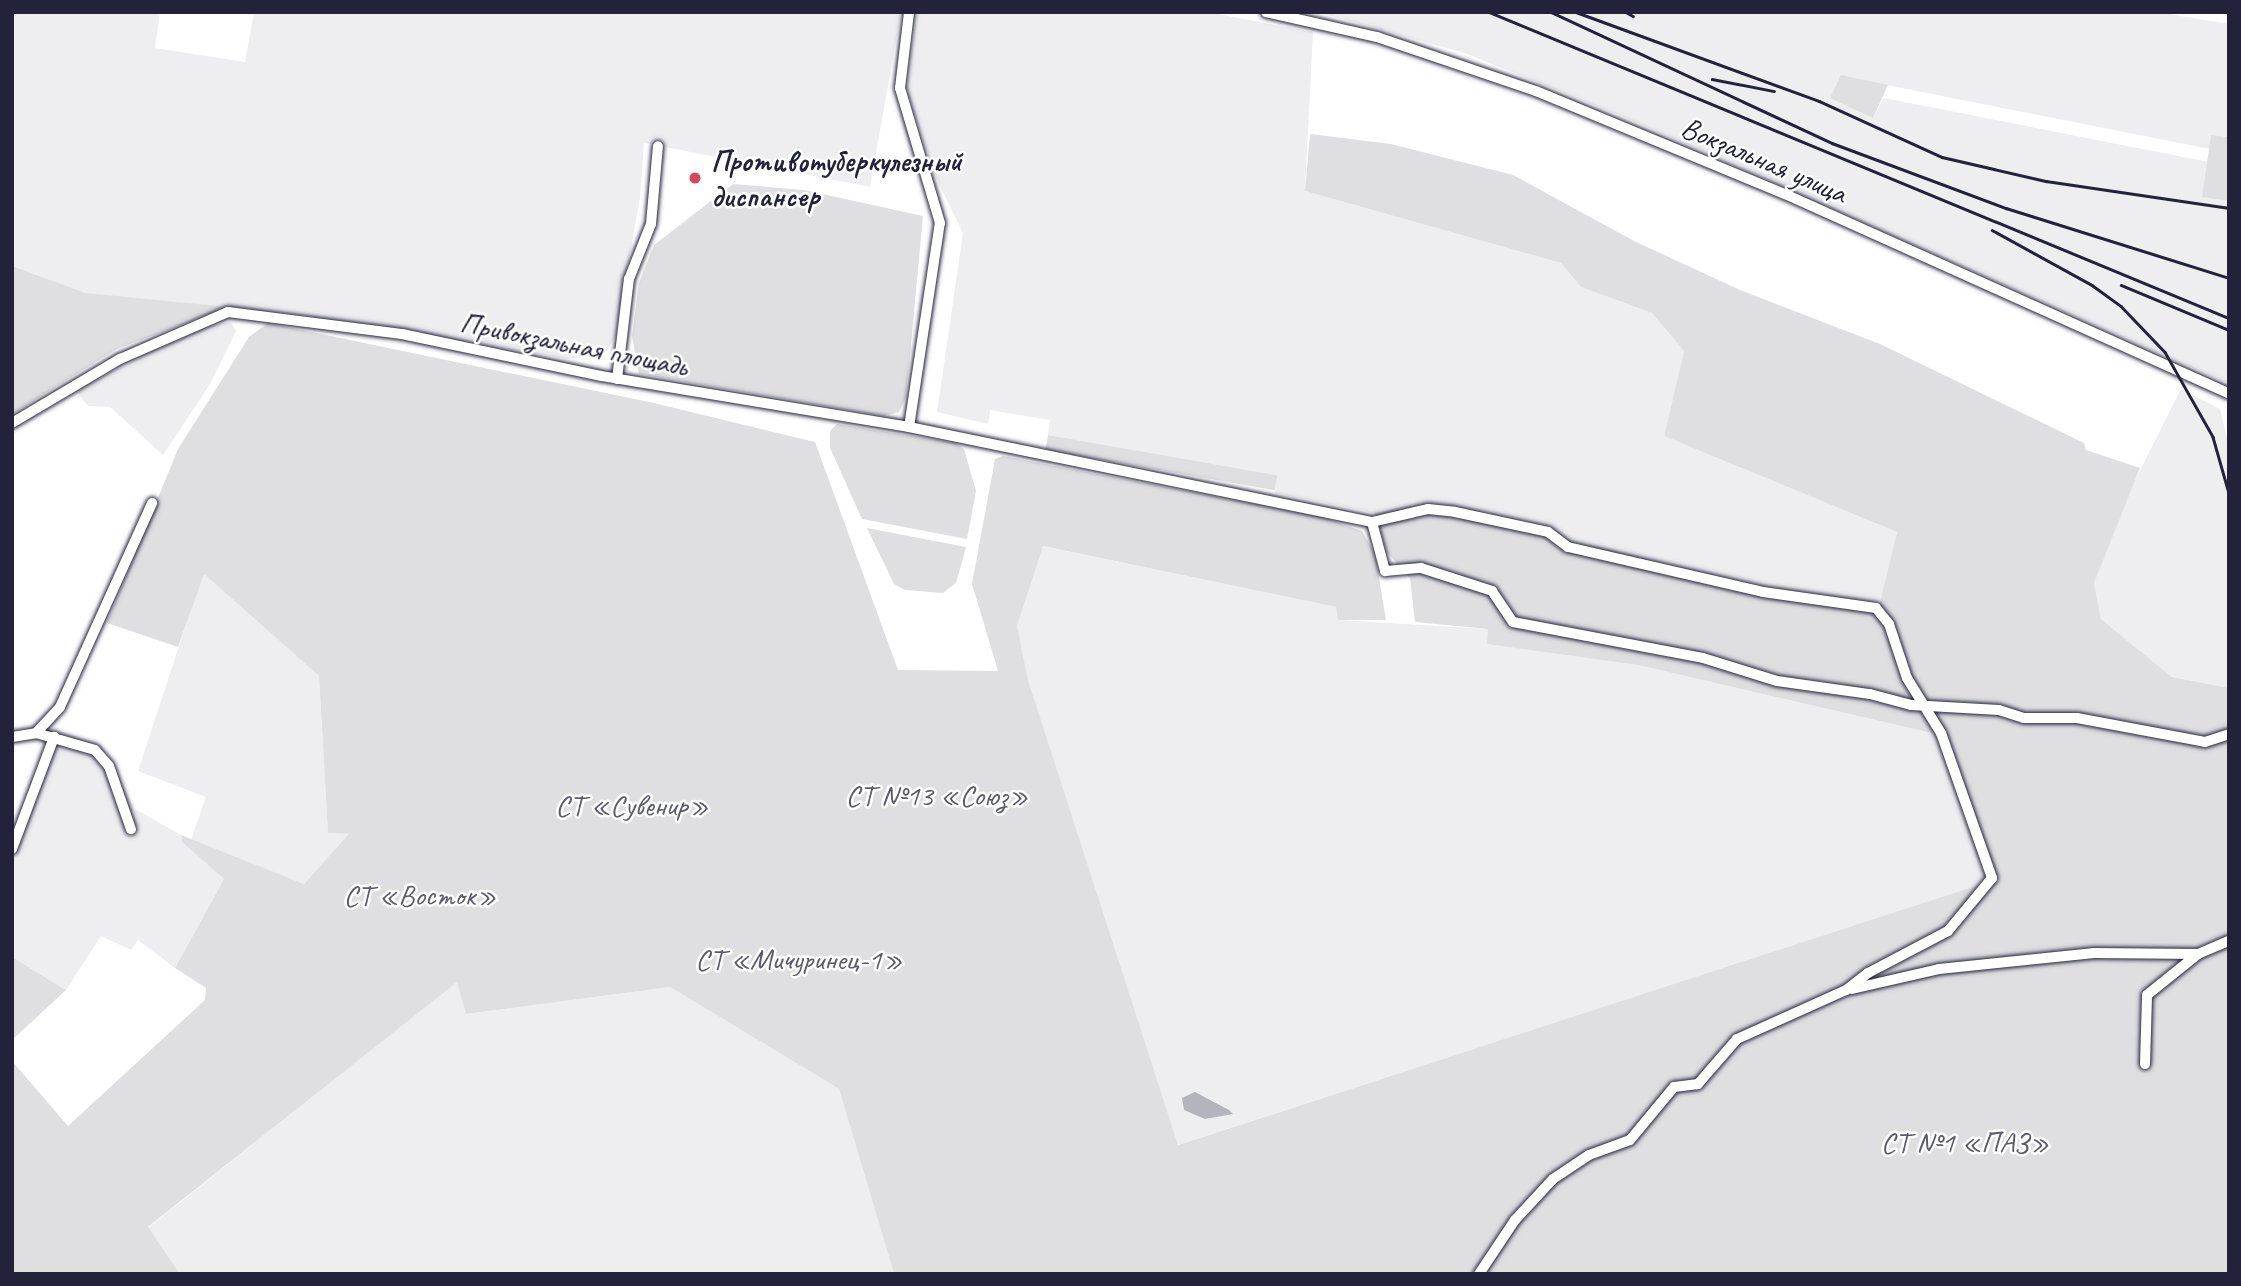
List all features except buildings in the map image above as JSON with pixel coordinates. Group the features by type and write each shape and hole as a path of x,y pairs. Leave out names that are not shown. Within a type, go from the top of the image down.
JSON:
{"street":[{"path":"909,12 900,88 940,223 909,427"},
{"name":"Вокзальная улица","path":"1265,12 1377,37 1536,91 1785,194 2229,394"},
{"path":"617,379 629,279 651,224 658,146"},
{"name":"Привокзальная площадь","path":"12,422 120,359 228,312 402,334 617,379 909,427 1372,522"},
{"path":"36,733 60,707 152,503"},
{"path":"1846,990 1868,972 1948,931 1992,878 1941,733 1923,705 1907,678 1889,624 1876,608 1763,592 1654,567 1593,549 1568,547 1548,532 1455,512 1428,509 1372,522 1385,570 1421,568 1492,591 1513,622 1703,658 1777,681 1923,705 1998,710 2024,718 2077,718 2206,742 2229,734"},
{"path":"12,737 36,733 95,750 109,766 131,829"},
{"path":"12,849 54,737"},
{"path":"2144,1064 2147,995 2198,954 2229,940"},
{"path":"1479,1274 1514,1220 1553,1179 1589,1154 1630,1140 1674,1087 1698,1084 1737,1039 1846,990 1939,970 2094,953 2198,954"}],"shaded area":[{"path":"12,12 160,12 155,48 245,62 254,12 901,12 870,187 644,143 640,198 615,338 604,355 566,359 416,333 86,293 12,266"},
{"path":"917,12 1207,12 1313,32 1305,191 1561,263 1581,287 1652,313 1684,351 1664,436 1897,532 1879,606 1766,589 1406,506 1375,513 1275,493 1277,477 1048,435 1050,420 990,410 988,424 937,412 963,233 935,176 907,89"},
{"path":"1317,12 2157,12 2229,24 2229,137 2211,135 2210,149 1841,76 1873,118 1884,98 2209,162 2202,197 2229,201 2229,384 1636,122 1465,53"},
{"path":"231,322 236,331 210,384 163,455 110,407 88,406 76,391 194,329"},
{"path":"2181,389 2220,409 2229,446 2229,688 2172,677 2101,619 2094,583 2121,508"},
{"path":"1042,546 1336,607 1339,620 1489,629 1488,644 1638,665 1936,734 1986,876 1982,885 1177,1145 1028,680 1017,626"},
{"path":"203,573 319,676 328,833 350,834 304,884 191,840 206,797 138,771"},
{"path":"60,731 101,745 135,809 181,835 182,842 224,879 175,968 138,940 131,950 101,936 66,990 12,957 12,858"},
{"path":"457,981 466,1014 670,987 839,1089 894,1274 180,1274 148,1228"},
{"path":"1195,1092 1233,1114 1205,1119 1184,1110 1182,1098"}],"green space":[{"path":"1841,75 1888,85 1873,118 1830,98"},
{"path":"1310,134 1391,144 1513,175 1634,241 1740,290 1880,344 2084,443 2086,450 2140,468 2094,583 2101,619 2172,677 2229,688 2229,1274 894,1274 839,1089 670,987 466,1014 457,982 148,1227 180,1274 12,1274 12,1061 68,1126 205,1000 206,988 175,968 224,879 182,842 181,835 304,884 349,834 328,833 319,676 204,574 178,647 107,623 178,449 249,337 268,323 654,403 815,442 898,670 998,671 972,584 995,459 1003,456 1323,517 1362,531 1375,554 1386,620 1338,620 1336,607 1043,546 1017,626 1028,680 1178,1145 1982,884 1986,876 1936,734 1638,665 1487,644 1488,629 1415,622 1410,578 1386,551 1375,513 1406,506 1459,509 1569,544 1597,546 1766,589 1879,606 1897,532 1664,436 1684,351 1652,313 1581,287 1561,263 1305,191"},
{"path":"2211,135 2229,137 2229,201 2202,197"},
{"path":"733,184 804,190 923,216 906,397 899,412 884,416 639,374 632,336 639,283 654,245"},
{"path":"12,266 86,293 228,307 117,349 12,414"},
{"path":"837,424 956,443 964,449 976,491 967,539 862,519 830,448 830,431"},
{"path":"1048,435 1277,475 1275,490 1045,450"},
{"path":"867,528 966,547 956,583 943,593 905,590 894,584"},
{"path":"12,957 66,990 12,1040"}],"railway":[{"path":"1489,12 2229,318"},
{"path":"1551,12 1832,143 2006,208 2229,278"},
{"path":"1576,12 1819,101 1942,157 2046,181 2229,208"},
{"path":"1626,12 1633,16"},
{"path":"1712,79 1774,91"},
{"path":"1992,230 2092,285 2121,306 2165,352 2213,437 2229,493"},
{"path":"2121,285 2229,330"}],"place":[{"name":"Противотуберкулезный диспансер","path":"695,178"}],"park label":[{"name":"СТ №13 «Союз»","path":"937,795"},
{"name":"СТ «Сувенир»","path":"632,805"},
{"name":"СТ «Восток»","path":"420,895"},
{"name":"СТ «Мичуринец-1»","path":"799,959"},
{"name":"СТ №1 «ПАЗ»","path":"1965,1142"}]}
